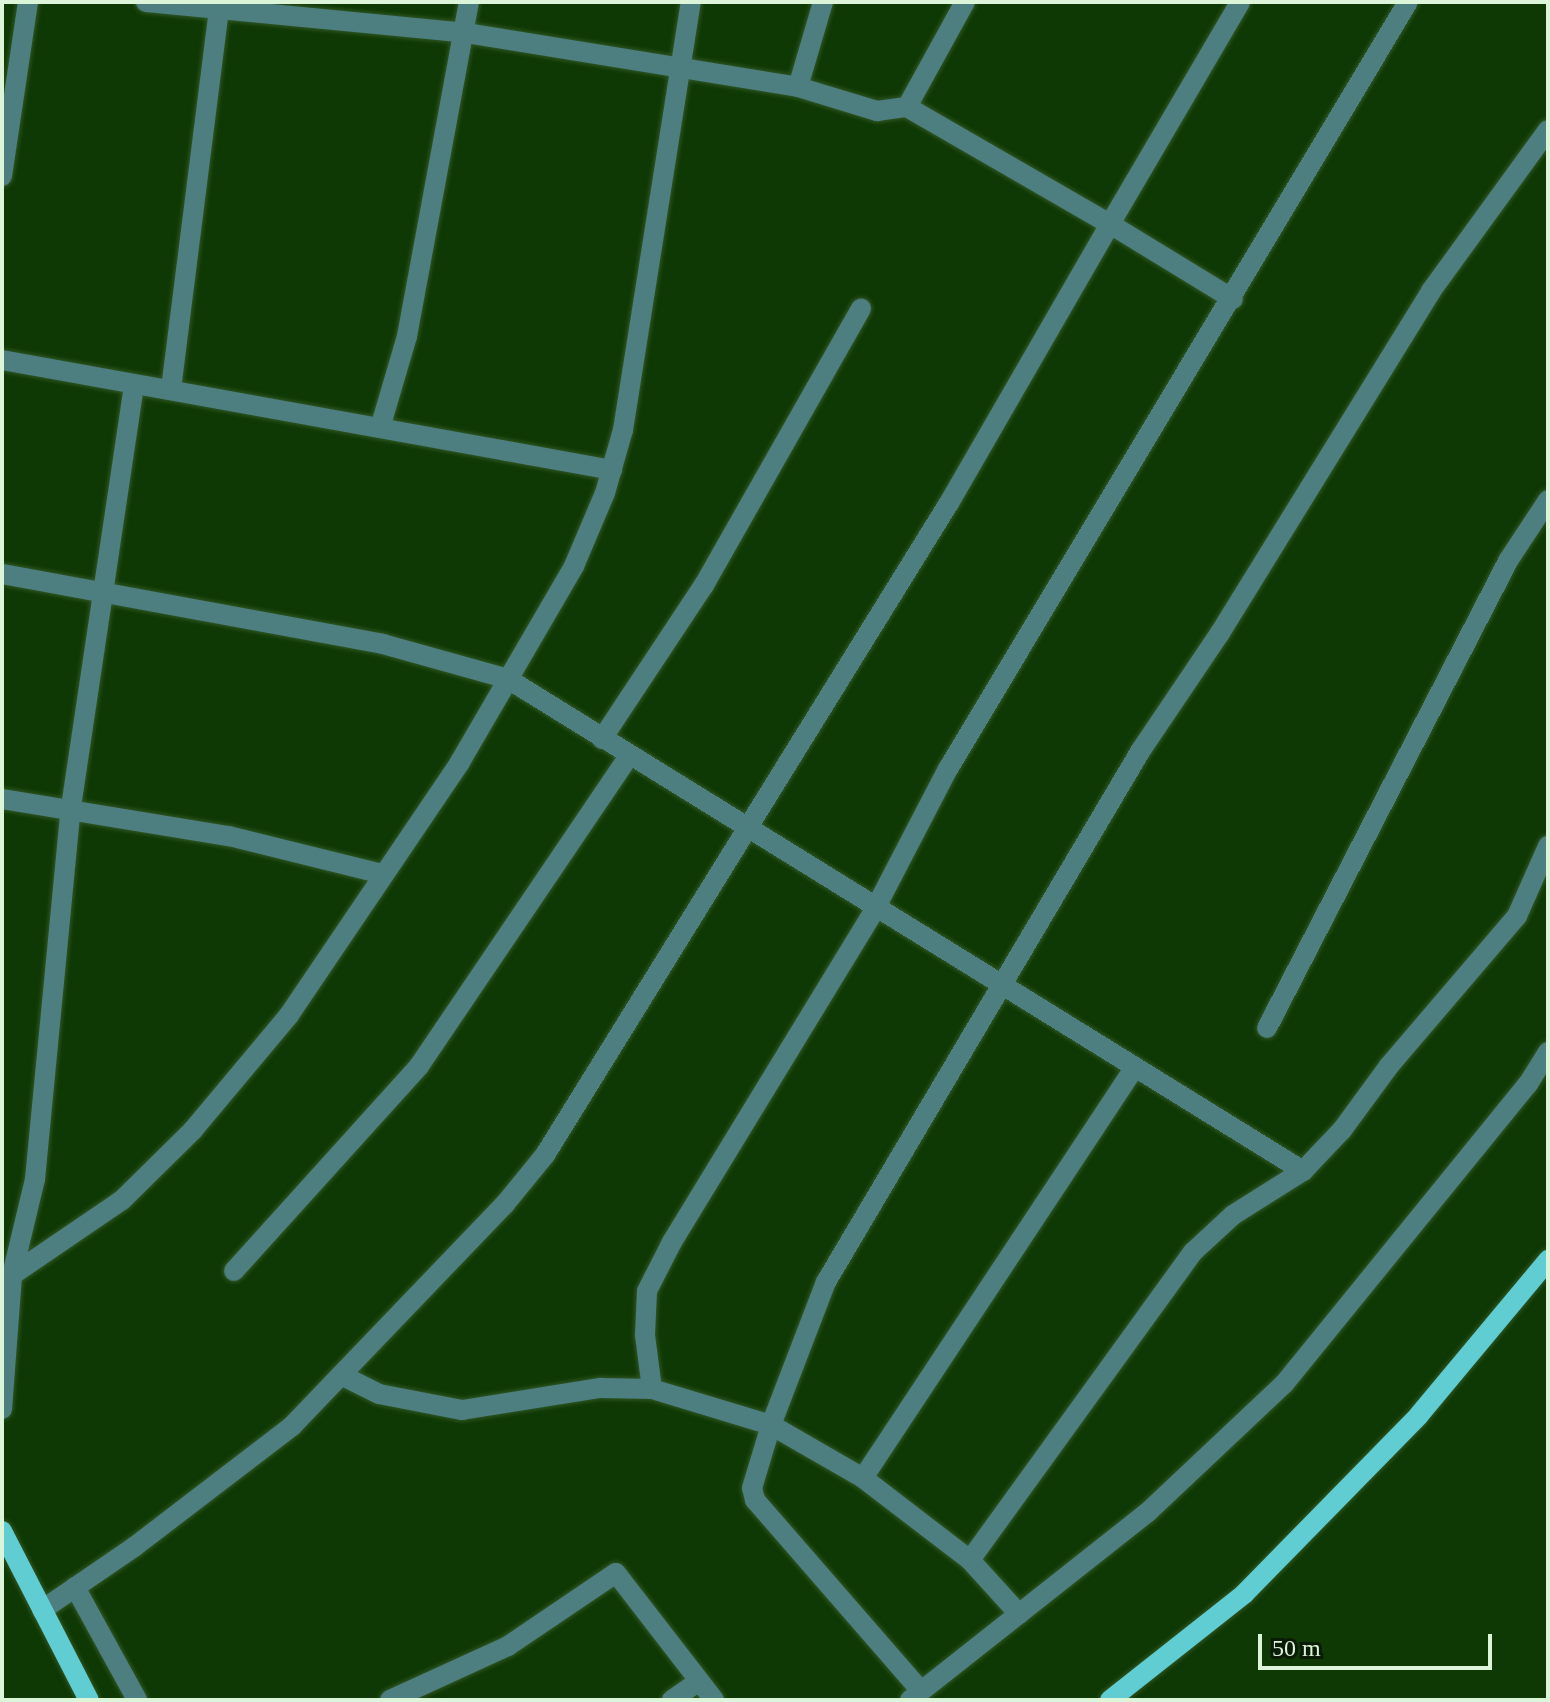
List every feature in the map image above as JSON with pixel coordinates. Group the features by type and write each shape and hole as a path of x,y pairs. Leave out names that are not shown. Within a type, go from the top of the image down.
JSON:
{"main road":[{"path":"1110,1700 1244,1594 1419,1415 1548,1260"},
{"path":"2,1531 89,1700"}],"street":[{"path":"2,176 28,2"},
{"path":"146,2 218,6 460,32 684,71 798,87 877,111 907,107 1233,299"},
{"path":"380,428 407,336 460,32 469,2"},
{"path":"12,1275 122,1200 193,1130 289,1015 460,762 574,566 612,470 684,71 691,2"},
{"path":"798,87 823,2"},
{"path":"907,107 965,2"},
{"path":"42,1610 292,1426 545,1155 949,503 1240,2"},
{"path":"652,1389 645,1335 647,1291 712,1172 875,909 948,769 1233,299 1408,2"},
{"path":"171,389 218,6"},
{"path":"1548,130 1431,291 1220,633 1141,750 853,1231 826,1282 771,1425 752,1488 760,1512 916,1695 1148,1512 1284,1384 1528,1084 1548,1052"},
{"path":"602,739 704,585 861,309"},
{"path":"2,360 612,470"},
{"path":"2,1409 12,1275 35,1179 71,807 99,593 134,385"},
{"path":"1267,1028 1508,561 1548,500"},
{"path":"2,574 383,644 508,679 875,909 1303,1171"},
{"path":"234,1271 419,1066 629,756"},
{"path":"2,799 71,807 229,836 383,874"},
{"path":"970,1560 1193,1252 1233,1215 1303,1171 1517,916 1548,846"},
{"path":"863,1478 1134,1068"},
{"path":"341,1375 379,1394 462,1410 600,1388 652,1389 771,1425 863,1478 970,1560 1019,1614"},
{"path":"390,1700 508,1646 616,1573 714,1700"},
{"path":"75,1587 137,1700"},
{"path":"672,1700 699,1681"}]}
